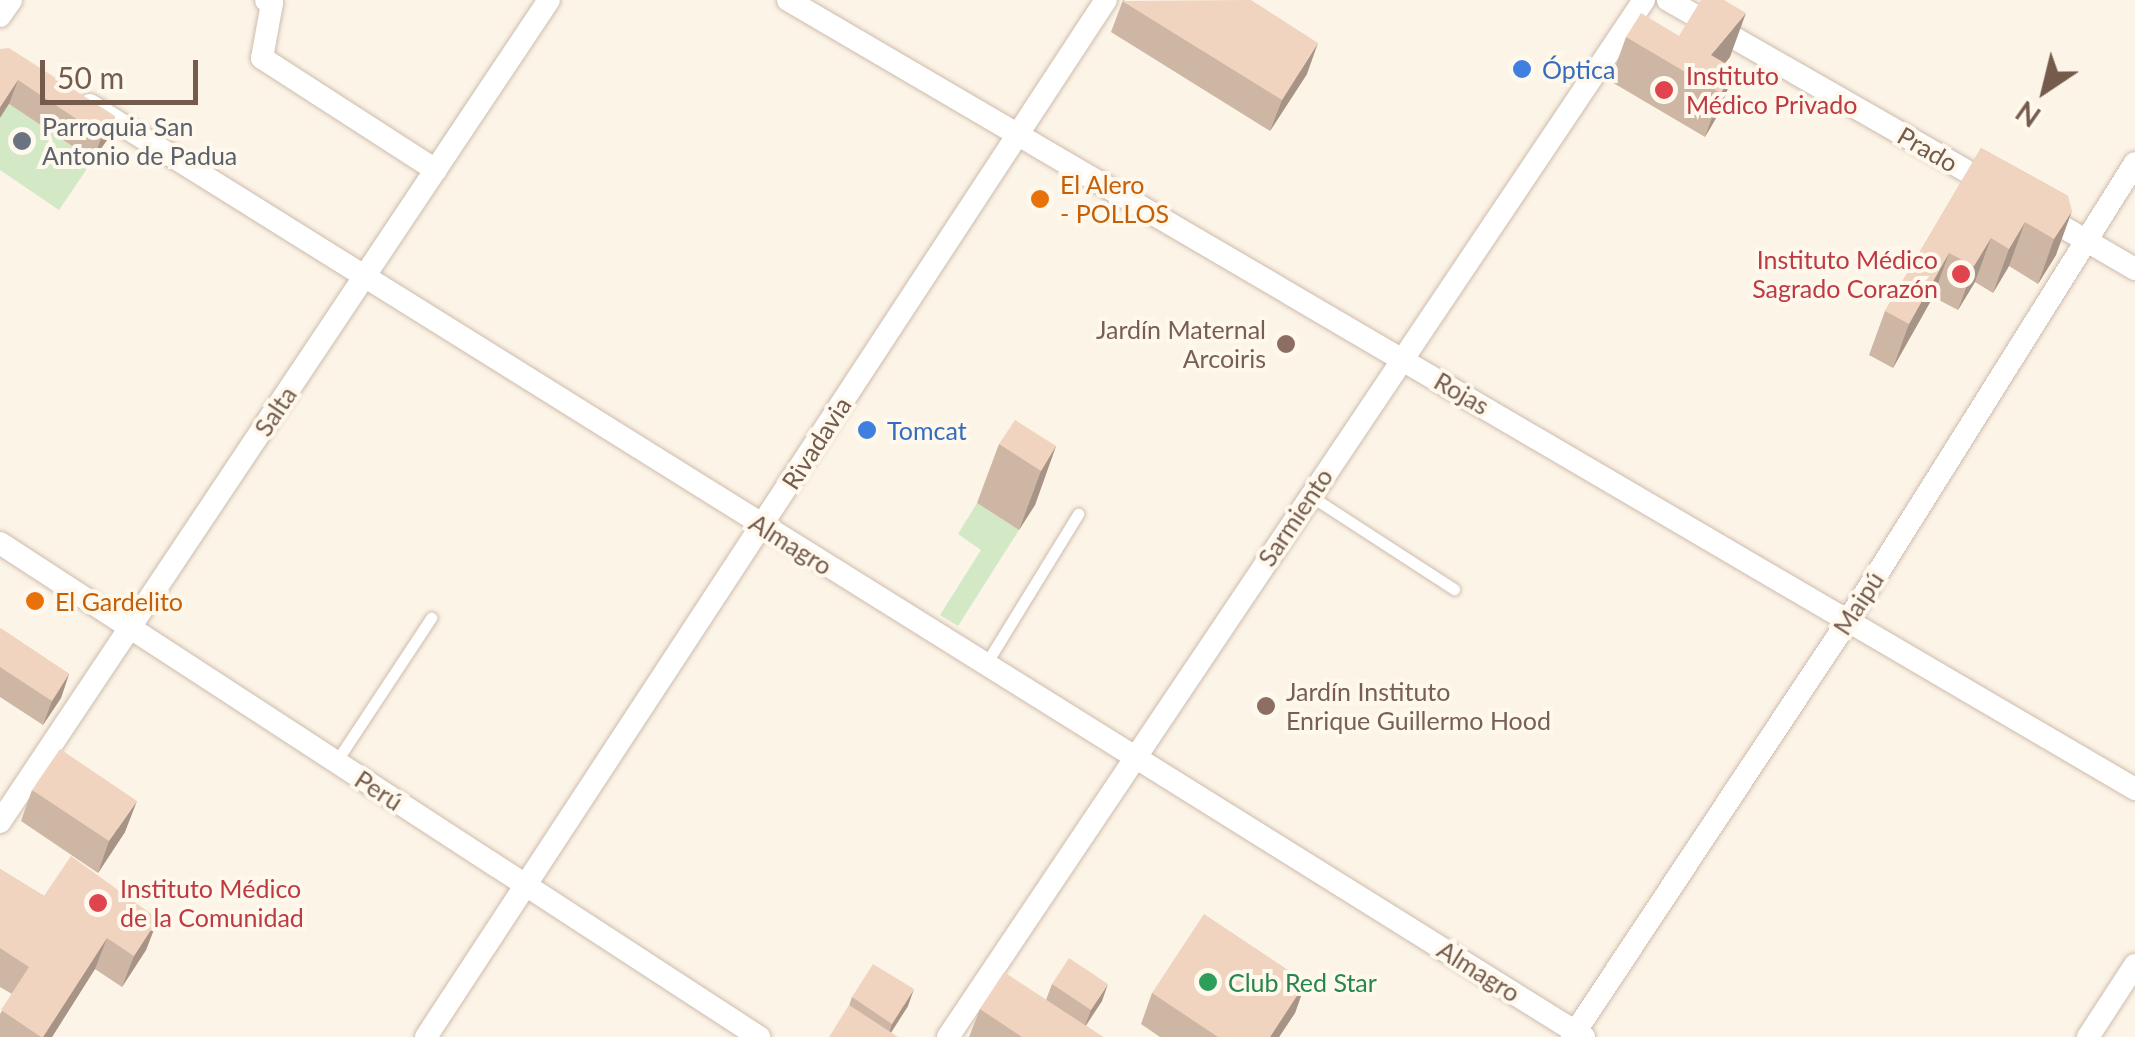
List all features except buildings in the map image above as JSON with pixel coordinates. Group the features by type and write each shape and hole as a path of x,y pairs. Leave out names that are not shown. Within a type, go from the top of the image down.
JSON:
{"street":[{"path":"0,16 11,0"},
{"path":"266,0 272,3 262,58 436,170"},
{"name":"Salta","path":"2,814 550,0"},
{"name":"Rojas","path":"788,0 2135,789"},
{"name":"Rivadavia","path":"426,1037 1106,0"},
{"name":"Sarmiento","path":"948,1037 1644,0"},
{"name":"Prado","path":"1668,0 2135,269"},
{"name":"Almagro","path":"66,90 1578,1035"},
{"name":"Maipú","path":"1578,1035 1848,619 2135,163"},
{"name":"Perú","path":"0,543 759,1037"},
{"path":"2088,1037 2135,965"}],"lane":[{"path":"1309,495 1454,590"},
{"path":"984,666 1078,514"},
{"path":"336,762 431,618"}],"green space":[{"path":"9,104 93,160 59,210 0,170 0,118"},
{"path":"977,503 1019,530 958,626 940,615 981,550 958,534"}],"place":[{"name":"Óptica","path":"1522,69"},
{"name":"Instituto Médico Privado","path":"1664,90"},
{"name":"Parroquia San Antonio de Padua","path":"22,141"},
{"name":"El Alero - POLLOS","path":"1040,199"},
{"name":"Instituto Médico Sagrado Corazón","path":"1961,274"},
{"name":"Jardín Maternal Arcoiris","path":"1286,344"},
{"name":"Tomcat","path":"867,430"},
{"name":"El Gardelito","path":"35,601"},
{"name":"Jardín Instituto Enrique Guillermo Hood","path":"1266,706"},
{"name":"Instituto Médico de la Comunidad","path":"98,903"},
{"name":"Club Red Star","path":"1208,982"}]}
